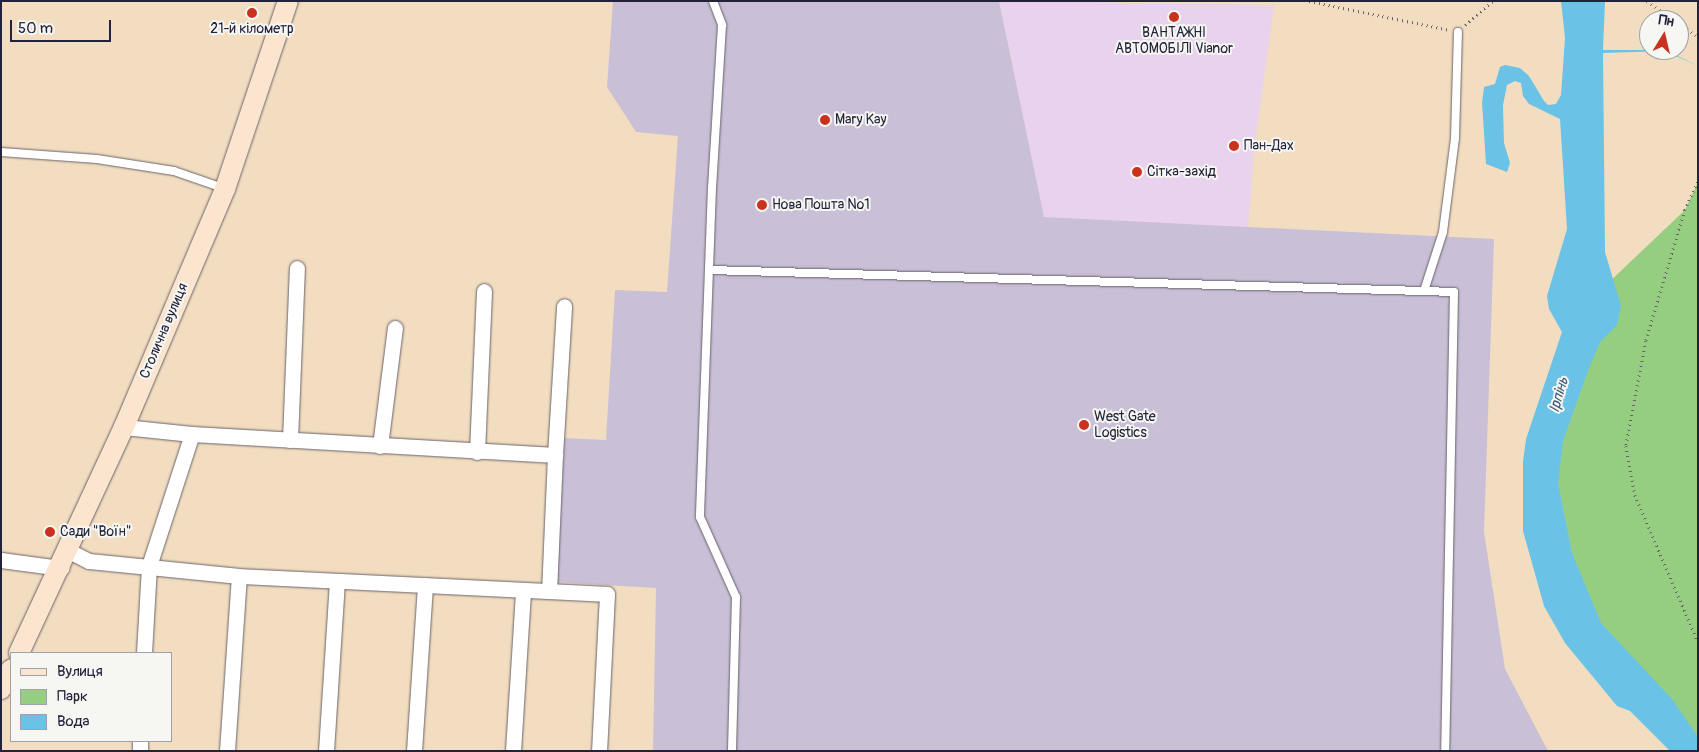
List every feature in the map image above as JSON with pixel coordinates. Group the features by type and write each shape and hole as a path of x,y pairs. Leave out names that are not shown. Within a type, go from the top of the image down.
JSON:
{"main road":[{"name":"Столична вулиця","path":"19,652 65,559 124,427 225,189 288,1"},
{"path":"1,690 10,671"}],"street":[{"path":"290,440 297,268"},
{"path":"476,452 484,291"},
{"path":"549,591 564,306"},
{"path":"380,446 395,328"},
{"path":"124,427 192,434 476,452 555,455"},
{"path":"144,652 149,566 192,434"},
{"path":"1,560 65,559 239,576 607,594 599,751"},
{"path":"228,751 239,576"},
{"path":"326,751 337,581"},
{"path":"414,751 425,585"},
{"path":"513,751 523,590"}],"lane":[{"path":"713,1 722,25 700,517 736,597 732,751"},
{"path":"1424,291 1443,232 1455,138 1458,32"},
{"path":"1,152 97,159 164,170 225,189"},
{"path":"710,270 1454,292 1445,751"}],"path":[{"path":"1309,1 1458,32 1479,10 1493,1"},
{"path":"1646,1 1659,10"},
{"path":"1698,182 1685,210 1646,341 1626,446 1635,495 1698,642"}],"shaded area":[{"path":"613,1 999,1 1044,217 1494,239 1484,532 1505,669 1548,751 653,751 656,588 554,582 563,438 606,440 615,290 667,292 678,136 636,132 607,87"},
{"path":"999,1 1274,5 1254,150 1248,228 1044,217"}],"green space":[{"path":"1698,182 1698,751 1592,639 1544,529 1586,304 1685,210"}],"water":[{"name":"Ірпінь","path":"1561,1 1605,1 1603,50 1639,50 1639,52 1603,53 1605,252 1621,306 1617,325 1600,342 1563,441 1558,483 1572,553 1601,623 1672,699 1698,737 1698,751 1670,751 1630,711 1617,706 1565,643 1544,606 1523,531 1523,462 1526,439 1562,332 1549,309 1547,296 1567,229 1560,119 1529,104 1523,96 1521,83 1515,81 1507,85 1503,105 1504,143 1510,163 1507,172 1486,164 1482,103 1484,87 1495,84 1500,67 1505,65 1520,68 1529,76 1548,105 1556,104 1561,95 1565,38"}],"place":[{"name":"21-й кілометр","path":"252,13"},
{"name":"ВАНТАЖНІ АВТОМОБІЛІ Vianor","path":"1174,17"},
{"name":"Mary Kay","path":"825,120"},
{"name":"Пан-Дах","path":"1234,146"},
{"name":"Сітка-захід","path":"1137,172"},
{"name":"Нова Пошта №1","path":"762,205"},
{"name":"West Gate Logistics","path":"1084,425"},
{"name":"Сади \"Воїн\"","path":"50,532"}]}
